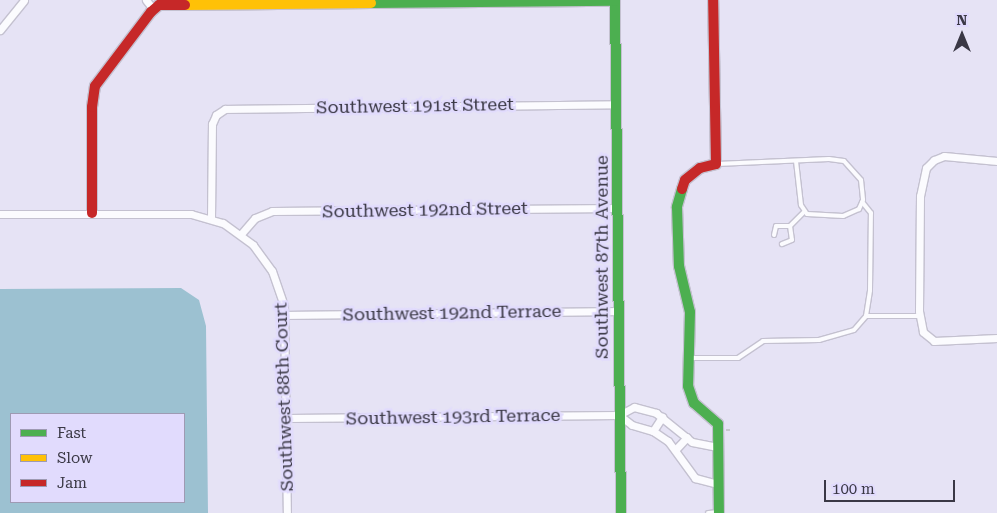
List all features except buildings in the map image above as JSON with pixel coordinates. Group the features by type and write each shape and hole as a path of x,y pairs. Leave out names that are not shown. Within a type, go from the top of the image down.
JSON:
{"street":[{"path":"0,30 24,0"},
{"path":"146,0 153,9"},
{"path":"92,213 94,90 153,9 164,4 615,0"},
{"name":"Southwest 87th Avenue","path":"615,0 621,513"},
{"path":"713,0 716,164 690,175 678,197 678,257 690,312 688,358 691,398 716,421 718,484 715,513"},
{"name":"Southwest 191st Street","path":"211,218 212,127 216,115 230,108 617,104"},
{"path":"997,160 963,156 938,158 926,168 921,184 919,316 923,332 934,341 997,338"},
{"name":"Southwest 192nd Street","path":"241,234 255,218 272,211 618,208"},
{"name":"Southwest 88th Court","path":"0,214 182,213 211,218 241,234 260,252 272,271 285,315 287,513"},
{"name":"Southwest 192nd Terrace","path":"285,315 619,311"},
{"name":"Southwest 193rd Terrace","path":"286,418 619,415 634,407 662,417"},
{"path":"619,415 632,425 653,431 676,449 695,478 718,484"},
{"path":"653,431 662,417 686,438 704,447 718,447"},
{"path":"676,449 686,438"}],"lane":[{"path":"688,358 738,358 763,342 819,340 852,331 866,316 870,290 870,213 862,202 861,180 848,163 829,159 716,164"},
{"path":"796,161 805,211"},
{"path":"805,211 820,216 849,215 862,202"},
{"path":"774,235 776,226 790,226 805,211"},
{"path":"782,244 792,240 790,226"},
{"path":"866,316 919,316"}],"path":[{"path":"726,430 732,430"}],"water":[{"path":"181,288 199,300 206,326 208,513 0,513 0,289"}],"traffic: fast":[{"path":"615,0 621,513"},
{"path":"371,3 615,1"},
{"path":"682,189 677,207 679,266 690,312 688,386 694,403 718,424 719,513"}],"traffic: slow":[{"path":"185,5 371,3"}],"traffic: jam":[{"path":"682,189 685,180 700,168 716,164 713,0"},
{"path":"92,213 92,107 95,86 151,12 159,5 185,5"}]}
